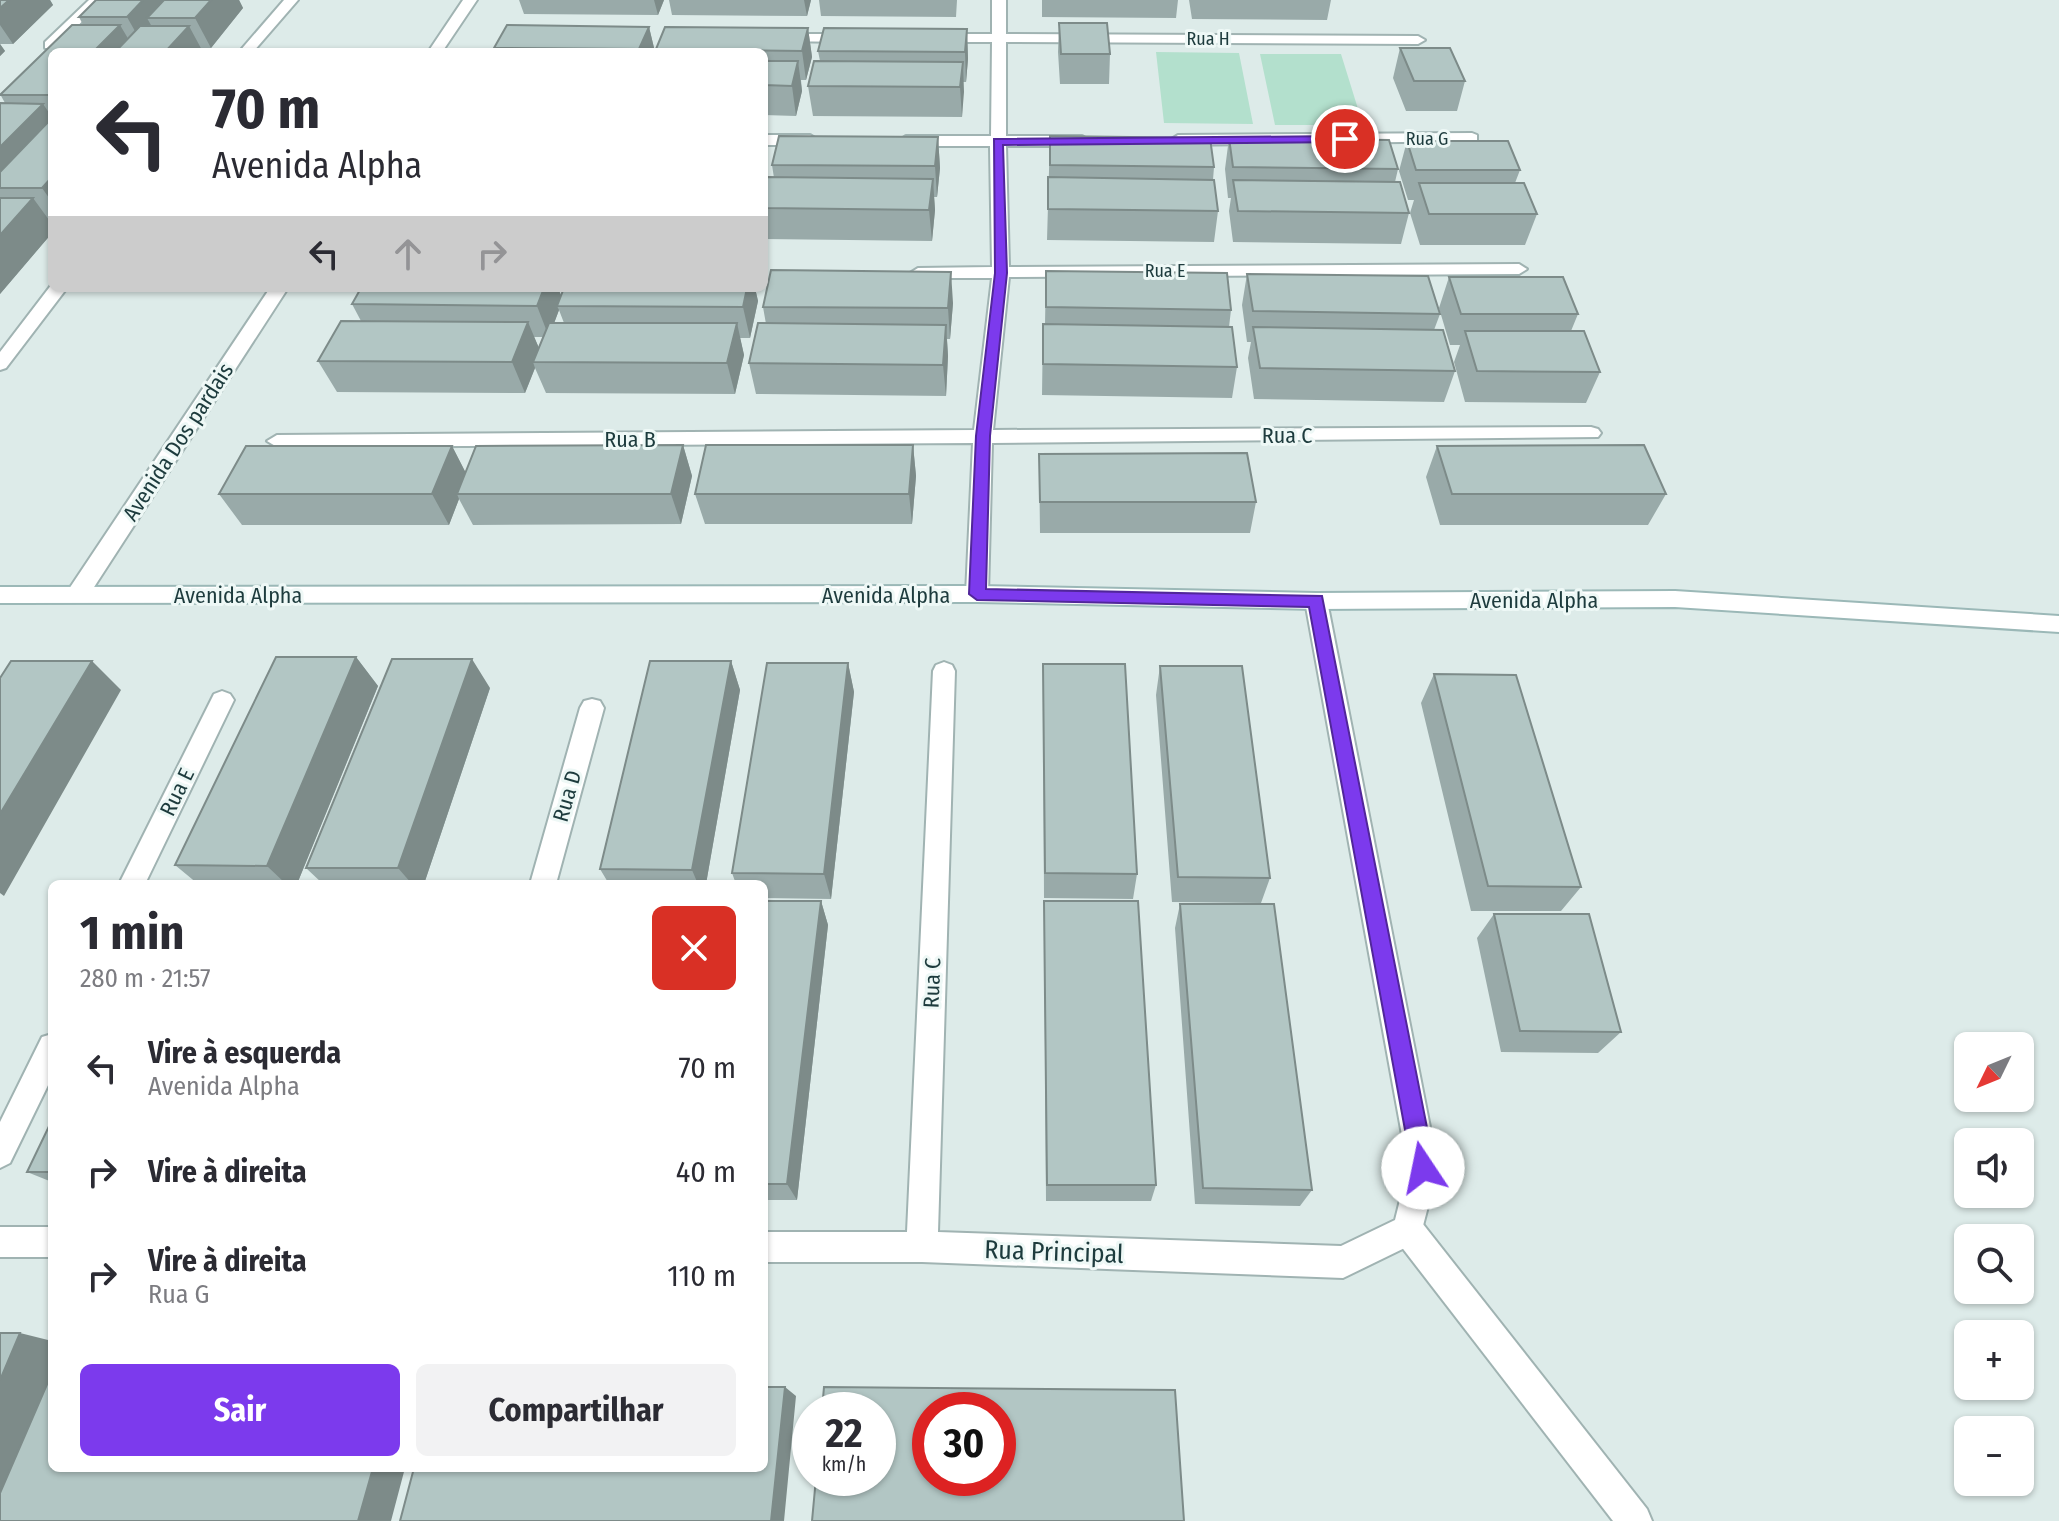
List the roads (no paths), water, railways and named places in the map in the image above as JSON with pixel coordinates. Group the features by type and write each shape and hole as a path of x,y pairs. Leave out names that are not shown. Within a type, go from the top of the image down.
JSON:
{"street":[{"path":"48,48 97,0"},
{"path":"249,48 291,0"},
{"path":"438,48 470,0"},
{"path":"977,594 983,436 1001,273 999,0"},
{"path":"761,38 872,38"},
{"name":"Rua H","path":"920,38 1418,40"},
{"path":"43,53 48,48"},
{"name":"Rua G","path":"1156,141 1472,138"},
{"path":"768,140 826,140"},
{"path":"889,141 1093,141"},
{"name":"Rua E","path":"906,273 1519,269"},
{"path":"0,364 55,292"},
{"name":"Avenida Dos pardais","path":"77,595 276,292"},
{"name":"Rua C","path":"983,436 1591,433"},
{"name":"Rua B","path":"277,441 983,436"},
{"name":"Avenida Alpha","path":"0,595 977,594 1316,601 1675,599 2059,624"},
{"path":"1316,601 1423,1168 1408,1230 1635,1521"},
{"name":"Rua C","path":"922,1247 944,671"},
{"name":"Rua E","path":"134,880 222,700"},
{"name":"Rua D","path":"544,880 592,708"},
{"path":"0,1153 48,1055"},
{"name":"Rua Principal","path":"768,1247 922,1247 1343,1262 1408,1230"},
{"path":"0,1242 48,1242"}]}
